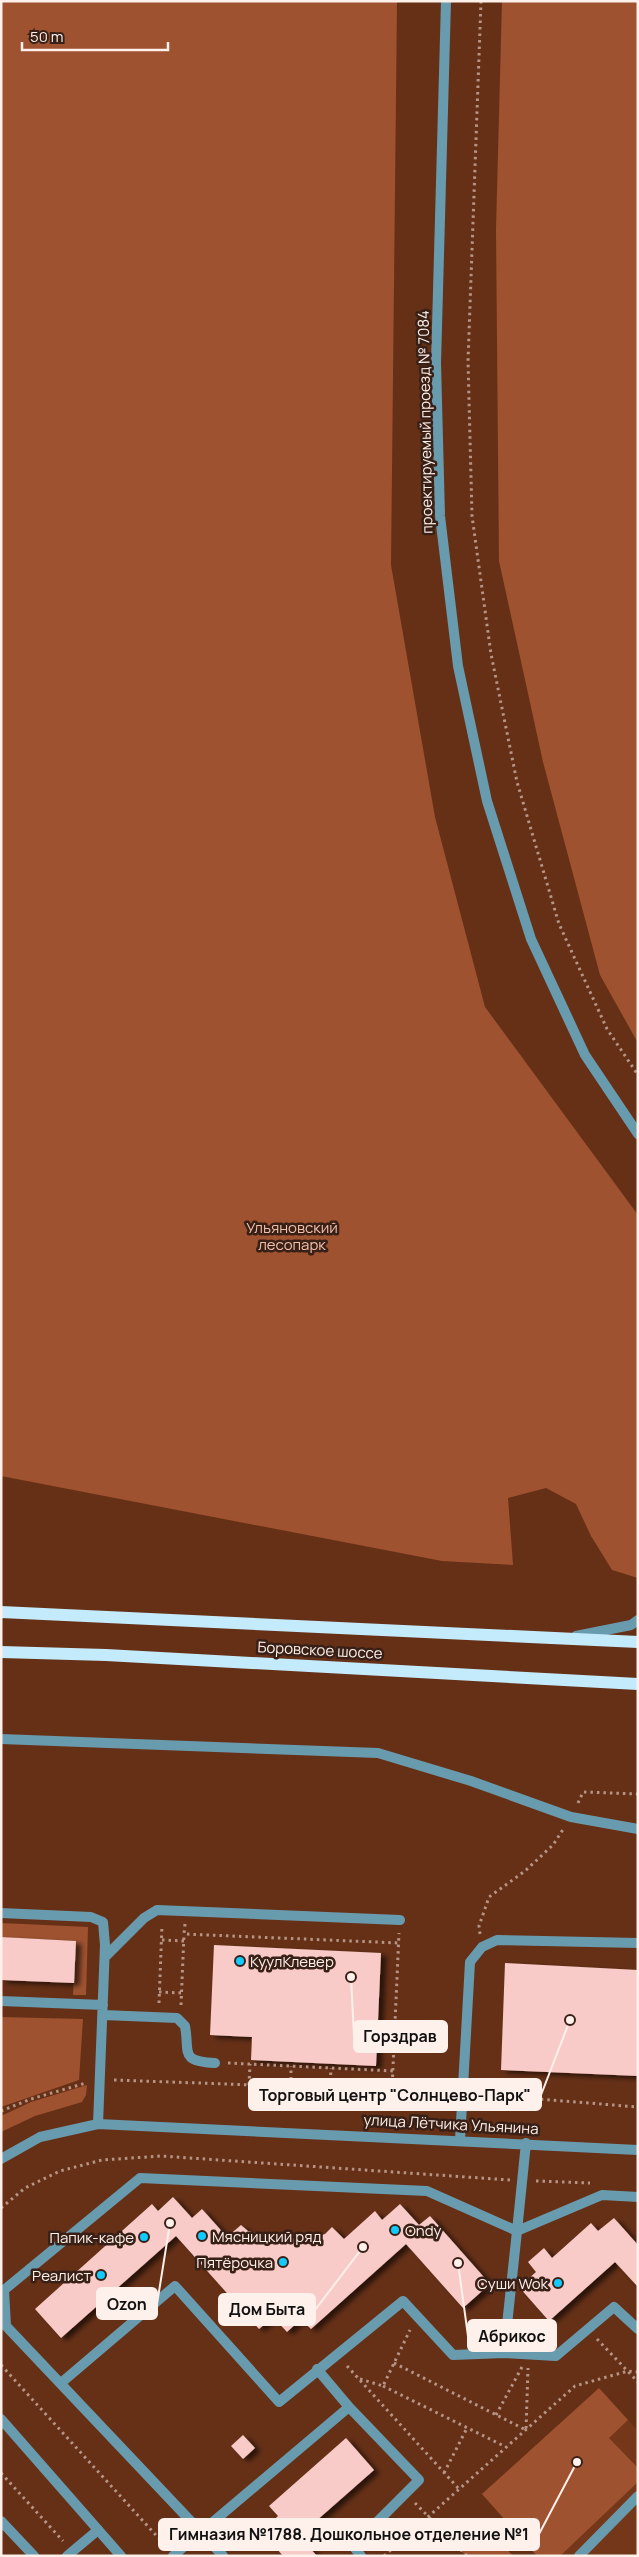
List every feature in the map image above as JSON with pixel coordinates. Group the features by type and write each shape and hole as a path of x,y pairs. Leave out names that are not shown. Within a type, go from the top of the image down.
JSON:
{"main road":[{"name":"Боровское шоссе","path":"1,1612 638,1642"},
{"name":"Боровское шоссе","path":"1,1652 106,1655 638,1684"}],"street":[{"name":"проектируемый проезд № 7084","path":"446,1 436,363 440,516 458,666 486,801 531,939 585,1054 638,1134"},
{"path":"563,1638 632,1625 638,1620"},
{"path":"1,1739 378,1753 471,1781 571,1817 638,1829"},
{"path":"105,1957 150,1913 163,1909 400,1920"},
{"path":"1,1913 97,1918 102,1922 105,1931 105,1957 98,2124"},
{"path":"460,2140 470,1962 482,1947 498,1940 526,1939 638,1944"},
{"path":"1,2002 103,2010 180,2020 186,2026 186,2047 190,2055 199,2061 215,2062"},
{"name":"улица Лётчика Ульянина","path":"1,2160 40,2137 98,2124 526,2143 638,2150"},
{"path":"504,2354 526,2143"},
{"path":"223,2556 6,2326 4,2290 140,2178 427,2191 517,2231 602,2195 638,2196"},
{"path":"61,2383 175,2286 280,2402 317,2369 403,2301 453,2355 529,2354 556,2356 614,2307 638,2330"},
{"path":"317,2369 349,2407 419,2480 353,2546 361,2556"},
{"path":"173,2555 349,2407"},
{"path":"1,2420 121,2556"},
{"path":"579,2556 638,2496"},
{"path":"1,2521 34,2556"},
{"path":"70,2553 98,2530"}],"path":[{"path":"481,1 468,371 472,516 491,654 517,782 559,924 607,1029 638,1076"},
{"path":"482,1947 479,1926 489,1897 525,1871 553,1845 571,1817 583,1792 638,1794"},
{"path":"158,2018 163,1909"},
{"path":"180,2020 185,1910"},
{"path":"392,2090 400,1920"},
{"path":"184,1934 399,1943"},
{"path":"162,1940 184,1941"},
{"path":"159,1992 182,1993"},
{"path":"215,2062 393,2071"},
{"path":"250,2064 250,2085"},
{"path":"291,2086 292,2066"},
{"path":"330,2088 331,2068"},
{"path":"1,2111 47,2094 100,2080 463,2092 638,2108"},
{"path":"383,2386 418,2316"},
{"path":"588,2329 638,2382"},
{"path":"336,2354 459,2489"},
{"path":"496,2415 529,2354"},
{"path":"526,2430 529,2354"},
{"path":"394,2363 526,2430"},
{"path":"1,2366 173,2555"},
{"path":"384,2556 575,2386 628,2371 638,2372"},
{"path":"358,2378 383,2386 506,2448"},
{"path":"444,2472 467,2428"},
{"path":"1,2473 70,2553"},
{"path":"406,2493 467,2556"}],"shaded area":[{"path":"599,2388 638,2431 638,2556 537,2556 482,2494"}],"green space":[{"name":"Ульяновский лесопарк","path":"1,1 397,1 391,565 435,817 485,1007 638,1215 638,1578 612,1570 591,1536 576,1504 546,1488 508,1498 513,1565 442,1561 1,1476"},
{"path":"502,1 638,1 638,1043 600,975 543,762 499,561 496,229"},
{"path":"1,1923 88,1927 86,1995 73,1995 76,1941 1,1937"},
{"path":"1,2017 83,2019 79,2080 1,2107"},
{"path":"87,2085 86,2095 82,2102 35,2116 1,2132 1,2116 31,2102"},
{"path":"599,2388 628,2420 609,2438 638,2468 638,2482 560,2556 537,2556 482,2494"},
{"path":"480,2520 513,2556 466,2556 455,2544"}],"building":[{"path":"1,1937 76,1941 74,1983 1,1980"},
{"path":"214,1945 381,1953 376,2066 251,2060 252,2037 210,2035"},
{"path":"505,1963 638,1970 638,2076 501,2070"},
{"path":"173,2197 192,2218 202,2209 227,2237 241,2225 248,2231 267,2236 297,2239 313,2238 325,2234 332,2227 344,2239 375,2211 382,2220 400,2204 419,2225 430,2216 490,2284 463,2308 406,2244 311,2329 301,2319 287,2332 273,2317 259,2329 176,2236 61,2338 35,2309 152,2204 158,2211"},
{"path":"614,2218 638,2245 638,2287 615,2262 549,2321 519,2287 536,2272 528,2262 544,2248 552,2258 591,2223 598,2231"},
{"path":"243,2435 255,2448 243,2459 231,2446"},
{"path":"346,2438 374,2470 299,2536 317,2556 283,2556 262,2531 278,2516 269,2506"}],"place":[{"name":"КуулКлевер","path":"240,1961"},
{"name":"Горздрав","path":"351,1977"},
{"name":"Торговый центр \"Солнцево-Парк\"","path":"570,2020"},
{"name":"Ozon","path":"170,2223"},
{"name":"Ondy","path":"395,2230"},
{"name":"Мясницкий ряд","path":"202,2236"},
{"name":"Папик-кафе","path":"144,2237"},
{"name":"Дом Быта","path":"363,2247"},
{"name":"Пятёрочка","path":"283,2262"},
{"name":"Абрикос","path":"458,2263"},
{"name":"Реалист","path":"101,2275"},
{"name":"Суши Wok","path":"558,2283"},
{"name":"Гимназия №1788. Дошкольное отделение №1","path":"577,2462"}]}
